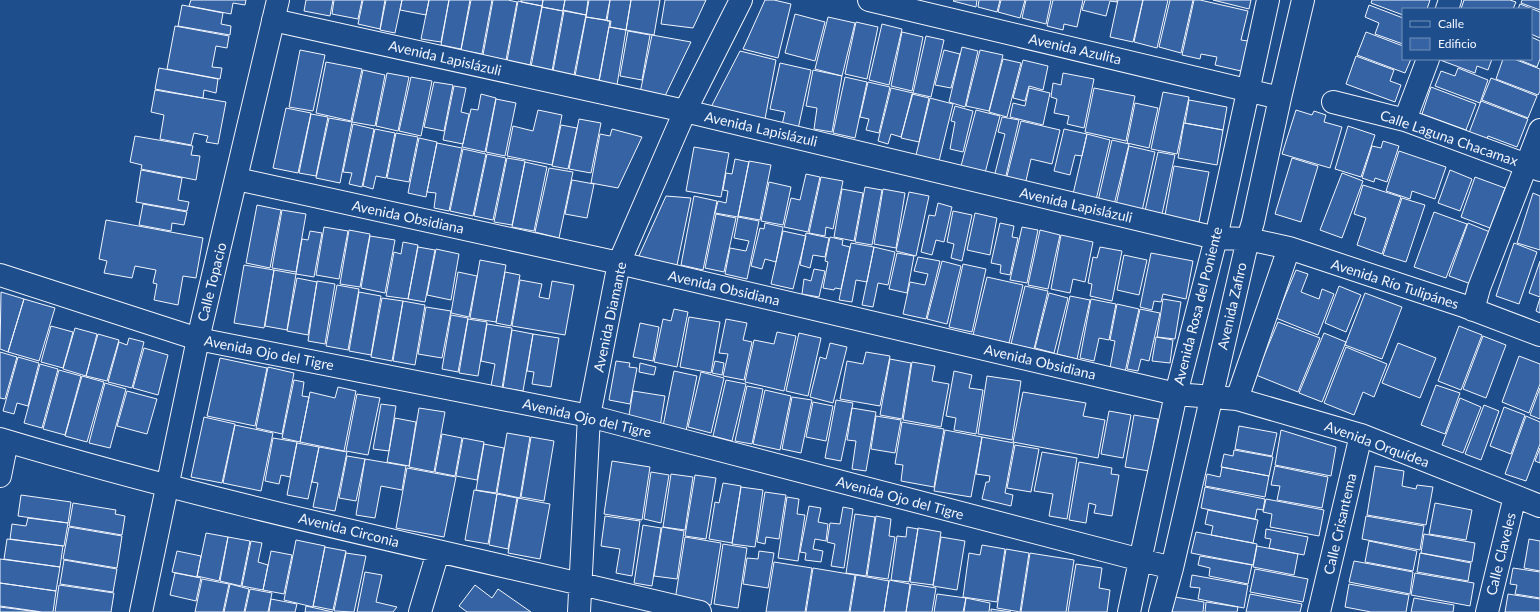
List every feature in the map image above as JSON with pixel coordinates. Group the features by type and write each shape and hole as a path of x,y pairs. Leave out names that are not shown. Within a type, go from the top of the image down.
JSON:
{"street":[{"name":"Avenida Diamante","path":"579,612 590,416 619,263 685,111 741,0"},
{"name":"Avenida Azulita","path":"869,0 1280,98"},
{"name":"Avenida Rosa del Poniente","path":"1129,612 1176,394 1216,238 1268,0"},
{"name":"Avenida Zafiro","path":"1160,612 1172,568 1248,238 1253,222 1303,0"},
{"name":"Avenida Lapislázuli","path":"276,10 685,111 1216,238 1248,238"},
{"name":"Calle Topacio","path":"141,612 198,339 276,10"},
{"path":"1405,120 1428,60"},
{"name":"Calle Laguna Chacamax","path":"1333,102 1405,120 1533,167"},
{"path":"1473,310 1480,288 1533,167 1540,130"},
{"name":"Avenida Obsidiana","path":"237,179 619,263 1176,394 1211,398"},
{"name":"Avenida Río Tulipánes","path":"1248,238 1289,248 1473,310 1540,335"},
{"path":"1237,399 1289,248"},
{"name":"Avenida Ojo del Tigre","path":"0,275 198,339 590,416 1172,568"},
{"name":"Avenida Orquídea","path":"1211,398 1237,399 1361,435 1540,506"},
{"name":"Calle Crisantema","path":"1319,612 1361,435"},
{"path":"0,476 4,440"},
{"name":"Avenida Circonia","path":"4,440 167,486 438,552 581,583 700,612"},
{"name":"Calle Claveles","path":"1487,612 1515,496"},
{"path":"420,612 438,552"}],"building":[{"path":"191,0 246,0 245,5 233,3 231,14 189,6"},
{"path":"306,0 333,0 330,16 304,11"},
{"path":"334,0 362,0 358,19 332,14"},
{"path":"363,0 385,0 380,29 358,24"},
{"path":"386,0 402,0 395,33 380,30"},
{"path":"402,0 429,0 426,15 400,10"},
{"path":"429,0 449,0 441,42 421,39"},
{"path":"449,0 470,0 461,49 441,45"},
{"path":"471,0 492,0 482,54 461,50"},
{"path":"493,0 508,0 517,2 506,60 483,55"},
{"path":"521,0 543,0 542,6 521,2"},
{"path":"543,0 565,0 563,11 542,7"},
{"path":"565,0 588,0 586,15 563,10"},
{"path":"589,0 610,0 606,20 586,17"},
{"path":"610,0 631,0 626,30 610,27 611,21 607,21"},
{"path":"631,0 660,0 654,35 626,30"},
{"path":"665,0 706,0 693,28 661,24"},
{"path":"765,0 774,0 791,4 778,58 743,49"},
{"path":"977,0 976,7 953,1"},
{"path":"979,0 1000,0 997,12 978,7"},
{"path":"1001,0 1025,0 1020,18 998,12"},
{"path":"1026,0 1051,0 1046,24 1022,18"},
{"path":"1053,0 1083,0 1077,27 1064,24 1063,30 1047,26"},
{"path":"1085,0 1117,0 1117,2 1110,1 1106,16 1082,10"},
{"path":"1118,0 1143,0 1133,42 1110,37"},
{"path":"1143,0 1168,0 1157,48 1134,42"},
{"path":"1170,0 1193,0 1181,53 1159,47"},
{"path":"1194,0 1248,11 1241,40 1248,41 1241,71 1215,65 1217,57 1201,54 1200,59 1182,55"},
{"path":"1213,0 1251,0 1249,9"},
{"path":"1372,0 1430,0 1427,8 1402,8 1402,15 1371,3"},
{"path":"1464,0 1510,0 1516,2 1513,8 1461,8"},
{"path":"1522,0 1540,0 1540,10 1521,3"},
{"path":"518,1 542,6 530,65 507,61"},
{"path":"1520,4 1530,8 1518,8"},
{"path":"182,5 223,13 221,24 231,26 230,35 178,26"},
{"path":"1369,5 1402,18 1402,44 1375,34 1379,23 1365,17"},
{"path":"542,7 563,11 552,71 531,67"},
{"path":"1532,9 1540,12 1540,38 1532,34"},
{"path":"564,11 586,15 574,75 553,71"},
{"path":"795,14 825,22 815,61 785,53"},
{"path":"586,17 610,21 599,80 575,76"},
{"path":"828,17 855,23 842,76 815,69"},
{"path":"856,22 878,27 867,79 845,74"},
{"path":"882,24 902,29 889,85 869,80"},
{"path":"175,26 229,36 227,48 216,46 212,67 222,68 220,79 167,69"},
{"path":"609,27 626,30 617,85 599,82"},
{"path":"628,31 650,35 642,80 620,76"},
{"path":"902,32 923,37 912,91 891,86"},
{"path":"1366,32 1402,46 1402,60 1411,60 1405,73 1357,55"},
{"path":"652,35 691,42 664,98 640,93"},
{"path":"926,36 944,40 931,97 913,93"},
{"path":"1532,37 1540,41 1540,59 1537,67 1520,60 1532,60"},
{"path":"962,47 978,51 965,107 949,102"},
{"path":"300,50 325,55 313,111 289,107"},
{"path":"944,50 960,54 951,88 935,85"},
{"path":"980,50 1003,55 989,111 966,106"},
{"path":"740,51 776,60 765,119 711,107"},
{"path":"1356,56 1394,70 1390,81 1401,85 1395,102 1346,84"},
{"path":"1003,59 1021,63 1007,117 989,112"},
{"path":"1023,60 1048,66 1043,90 1029,86 1025,101 1013,98"},
{"path":"1440,60 1492,60 1488,70 1477,66 1475,73"},
{"path":"1503,60 1517,60 1540,69 1540,91 1538,95 1496,79"},
{"path":"326,62 362,69 351,121 316,113"},
{"path":"780,63 811,70 798,129 782,125 785,112 770,109"},
{"path":"159,68 218,79 216,93 204,90 203,98 155,89"},
{"path":"1458,68 1488,80 1480,103 1435,86 1441,71 1455,76"},
{"path":"363,70 385,75 375,126 352,122"},
{"path":"813,70 842,76 832,132 814,129 817,108 806,106"},
{"path":"387,73 409,77 398,131 376,126"},
{"path":"1063,73 1094,79 1084,128 1067,124 1069,116 1054,113 1057,99 1051,97 1053,83 1061,85"},
{"path":"411,77 432,81 421,136 399,131"},
{"path":"845,77 867,82 855,138 833,133"},
{"path":"1491,78 1537,96 1528,118 1482,100"},
{"path":"434,82 453,85 444,131 424,127"},
{"path":"868,82 890,87 879,133 866,130 869,119 860,117"},
{"path":"454,86 466,88 461,112 469,114 463,144 443,140"},
{"path":"1431,87 1476,104 1466,130 1422,114"},
{"path":"891,88 913,93 901,137 891,134 888,144 878,141"},
{"path":"1029,88 1050,93 1043,125 1010,117 1013,103 1025,106"},
{"path":"1094,88 1135,96 1126,141 1085,132"},
{"path":"155,90 226,102 218,144 206,142 208,136 194,133 191,145 160,139 164,115 151,112"},
{"path":"1163,92 1189,97 1177,154 1151,149"},
{"path":"481,94 496,98 485,152 462,147 471,109 478,110"},
{"path":"912,94 929,98 919,142 901,138"},
{"path":"930,98 953,104 939,161 916,155"},
{"path":"496,99 516,103 505,156 486,152"},
{"path":"1189,100 1227,107 1223,130 1185,123"},
{"path":"1481,101 1528,119 1517,147 1488,136 1487,139 1469,133"},
{"path":"1135,103 1158,108 1149,148 1127,143"},
{"path":"955,106 973,111 963,152 950,149 955,122 951,121"},
{"path":"286,108 311,113 298,173 273,168"},
{"path":"538,110 562,115 552,165 507,156 513,126 533,131"},
{"path":"976,110 1000,116 985,173 961,166"},
{"path":"1296,110 1312,115 1314,111 1326,115 1324,122 1342,127 1330,168 1282,154"},
{"path":"311,114 328,117 316,176 299,173"},
{"path":"1002,117 1019,120 1005,180 994,177 1005,134 998,132"},
{"path":"329,118 352,122 340,183 316,178"},
{"path":"579,119 601,123 591,173 569,169"},
{"path":"1021,121 1060,130 1052,164 1031,159 1025,185 1006,180"},
{"path":"1184,123 1223,130 1217,165 1178,158"},
{"path":"353,124 374,129 362,187 349,184 352,173 343,172"},
{"path":"561,125 577,128 568,169 552,166"},
{"path":"1348,126 1375,135 1361,177 1335,169"},
{"path":"375,129 395,133 386,178 376,176 373,189 363,186"},
{"path":"612,129 642,137 618,188 591,183 600,134 610,136"},
{"path":"1064,129 1087,134 1082,156 1075,155 1070,175 1054,171"},
{"path":"396,133 418,137 409,182 387,178"},
{"path":"1087,134 1110,140 1096,200 1073,194"},
{"path":"135,136 193,146 191,155 200,156 196,180 141,169 142,165 130,162"},
{"path":"419,138 437,142 426,197 408,193"},
{"path":"1112,140 1129,144 1114,205 1098,201"},
{"path":"1383,141 1399,146 1387,182 1375,178 1374,182 1362,178 1372,146 1381,148"},
{"path":"437,143 462,148 449,211 434,208 436,193 427,192"},
{"path":"1129,146 1155,152 1142,211 1116,205"},
{"path":"694,147 729,153 721,197 686,191"},
{"path":"463,149 486,154 473,216 450,211"},
{"path":"1399,151 1446,167 1435,199 1412,191 1410,199 1386,191"},
{"path":"1158,152 1175,155 1162,214 1145,211"},
{"path":"487,154 506,158 493,220 474,216"},
{"path":"507,158 525,161 512,225 494,222"},
{"path":"1292,158 1318,166 1301,222 1275,214"},
{"path":"735,159 749,162 738,217 715,213 718,201 726,203 728,191 723,190 726,173 732,174"},
{"path":"749,161 771,165 760,220 738,216"},
{"path":"525,162 547,167 534,231 512,227"},
{"path":"1174,166 1209,172 1199,222 1165,215"},
{"path":"549,168 573,172 559,238 535,232"},
{"path":"141,170 182,178 178,200 189,202 187,211 136,202"},
{"path":"1450,170 1472,179 1460,211 1438,203"},
{"path":"1342,173 1363,181 1342,238 1320,230"},
{"path":"806,174 820,177 808,232 784,227 791,198 800,200"},
{"path":"821,177 843,181 833,229 826,227 825,236 809,233"},
{"path":"1475,177 1505,188 1490,228 1461,217"},
{"path":"572,180 594,184 587,218 565,214"},
{"path":"769,182 791,187 783,225 761,221"},
{"path":"1363,185 1401,197 1382,254 1357,245 1366,218 1354,214"},
{"path":"865,187 882,190 872,245 855,242"},
{"path":"842,189 863,193 854,241 834,237"},
{"path":"883,189 905,193 896,248 874,244"},
{"path":"909,192 929,196 916,256 896,251"},
{"path":"1533,193 1540,196 1540,250 1517,243"},
{"path":"666,196 691,198 677,265 638,258"},
{"path":"694,196 717,201 703,270 681,265"},
{"path":"1402,198 1425,205 1406,262 1383,255"},
{"path":"938,203 952,207 944,242 936,240 932,255 921,252 929,215 935,216"},
{"path":"143,204 187,212 184,225 172,223 171,231 139,225"},
{"path":"257,205 281,210 270,268 246,263"},
{"path":"282,210 306,214 296,272 272,268"},
{"path":"953,211 972,215 962,261 951,258 954,244 947,242"},
{"path":"1434,212 1467,224 1446,278 1414,267"},
{"path":"975,213 997,218 990,255 967,250"},
{"path":"716,214 736,218 724,272 705,268"},
{"path":"738,217 759,221 747,279 725,274 730,248 746,251 749,241 734,238"},
{"path":"106,220 203,238 196,278 183,276 178,305 154,300 157,284 153,283 156,270 135,266 132,278 104,273 107,261 99,259"},
{"path":"765,223 783,227 776,262 765,259 762,269 751,266 760,228 764,229"},
{"path":"1000,223 1014,226 1012,237 1018,238 1010,275 1000,273 1001,265 991,263"},
{"path":"1468,223 1490,232 1471,284 1449,276"},
{"path":"324,227 348,231 339,279 316,275"},
{"path":"1022,227 1038,230 1027,283 1010,280"},
{"path":"349,230 370,234 360,287 340,284"},
{"path":"1040,230 1060,235 1048,289 1028,285"},
{"path":"310,231 322,233 314,277 296,274 302,239 308,240"},
{"path":"783,231 806,236 793,289 771,284"},
{"path":"806,233 829,238 825,257 813,255 810,268 800,265"},
{"path":"1061,235 1093,242 1085,282 1073,279 1070,293 1051,289"},
{"path":"370,236 395,240 385,293 361,288"},
{"path":"830,237 843,240 842,245 850,247 841,289 835,288 834,290 823,288 828,262 825,261"},
{"path":"403,242 418,245 408,299 386,296 394,252 401,254"},
{"path":"851,243 874,247 867,282 856,280 852,302 839,300"},
{"path":"1514,243 1537,252 1519,304 1496,296"},
{"path":"418,247 435,250 425,302 408,299"},
{"path":"874,247 895,252 888,285 878,283 873,307 862,305"},
{"path":"1100,247 1122,251 1112,301 1090,296 1092,284 1088,283 1093,257 1097,258"},
{"path":"436,249 459,254 451,300 427,295"},
{"path":"897,253 914,256 907,293 889,289"},
{"path":"1151,253 1193,261 1186,299 1163,294 1161,302 1154,301 1152,310 1140,307"},
{"path":"1124,255 1147,260 1139,295 1117,290"},
{"path":"918,257 940,261 926,319 903,314 910,282 925,285 928,274 914,271"},
{"path":"480,260 506,265 496,322 470,318"},
{"path":"942,261 961,266 947,324 927,319"},
{"path":"1540,261 1540,297 1529,293"},
{"path":"963,264 986,269 972,332 949,327"},
{"path":"244,265 274,270 264,328 234,323"},
{"path":"814,269 825,271 819,297 802,294 804,279 811,281"},
{"path":"274,270 296,274 287,330 265,326"},
{"path":"1296,270 1308,274 1301,292 1319,299 1322,289 1334,294 1318,335 1276,318"},
{"path":"458,272 477,276 469,317 451,313"},
{"path":"505,272 520,275 511,326 496,323"},
{"path":"987,277 1023,285 1009,343 973,335"},
{"path":"297,278 317,282 308,335 287,331"},
{"path":"520,280 542,284 539,297 549,299 552,281 574,285 565,335 512,326"},
{"path":"317,281 335,284 325,344 308,341"},
{"path":"337,285 359,289 348,350 326,346"},
{"path":"1025,286 1048,291 1034,349 1011,344"},
{"path":"1339,286 1361,295 1346,332 1325,323"},
{"path":"1,292 24,299 8,352 0,349"},
{"path":"359,292 381,296 371,355 349,351"},
{"path":"1049,293 1068,298 1054,353 1035,348"},
{"path":"1365,293 1402,307 1382,359 1345,345"},
{"path":"1070,296 1090,300 1077,359 1057,354"},
{"path":"382,298 403,301 392,361 371,357"},
{"path":"1540,298 1540,313 1536,311"},
{"path":"24,299 55,308 39,361 8,352"},
{"path":"1091,299 1116,304 1109,340 1099,338 1094,361 1080,358"},
{"path":"1163,299 1181,302 1175,339 1157,337"},
{"path":"403,301 425,305 415,365 393,361"},
{"path":"1117,304 1139,309 1125,372 1110,368 1115,341 1110,340"},
{"path":"426,307 451,311 442,358 418,354"},
{"path":"674,309 688,312 677,367 654,362 663,319 671,321"},
{"path":"1140,309 1160,313 1149,361 1141,359 1138,371 1127,369"},
{"path":"451,315 468,318 458,372 442,369"},
{"path":"689,317 720,322 711,373 680,367"},
{"path":"468,319 487,322 478,376 459,373"},
{"path":"726,319 747,323 743,340 752,342 744,380 723,376 728,354 719,353"},
{"path":"1278,322 1320,338 1298,392 1256,375"},
{"path":"640,323 659,327 653,361 633,357"},
{"path":"487,324 512,328 502,388 491,386 495,364 481,361"},
{"path":"51,326 73,332 63,368 41,362"},
{"path":"1459,326 1482,335 1461,390 1438,381"},
{"path":"75,328 97,334 86,376 63,369"},
{"path":"512,330 533,334 523,391 503,388"},
{"path":"777,332 796,336 784,391 745,382 754,340 774,344"},
{"path":"799,333 821,338 808,396 786,391"},
{"path":"1324,333 1346,342 1322,402 1299,393"},
{"path":"98,334 119,340 107,381 86,376"},
{"path":"533,334 559,338 551,387 532,384 534,372 527,371"},
{"path":"1483,336 1506,345 1486,398 1463,389"},
{"path":"1156,337 1173,340 1170,363 1152,361"},
{"path":"129,338 144,342 132,388 108,382 119,342 127,345"},
{"path":"830,343 847,347 833,403 810,397 820,357 826,359"},
{"path":"1398,343 1436,358 1420,398 1382,383"},
{"path":"1346,347 1387,364 1374,397 1363,392 1354,415 1324,403"},
{"path":"144,348 168,355 158,395 133,388"},
{"path":"0,352 17,357 5,399 0,398"},
{"path":"866,352 890,356 880,406 840,399 847,361 863,364"},
{"path":"1519,356 1540,364 1540,384 1529,413 1502,402"},
{"path":"18,357 39,363 28,406 17,403 14,414 3,411"},
{"path":"220,358 267,368 255,426 207,416"},
{"path":"890,359 911,363 902,419 880,415"},
{"path":"616,361 630,363 629,367 637,368 630,404 609,400"},
{"path":"715,361 724,363 722,375 712,373"},
{"path":"912,362 935,366 932,381 949,384 941,427 903,420"},
{"path":"640,363 656,367 654,375 639,372"},
{"path":"40,364 58,369 42,428 24,423"},
{"path":"268,367 294,373 282,434 256,428"},
{"path":"59,370 81,376 65,435 43,429"},
{"path":"674,371 697,376 686,431 663,426"},
{"path":"954,371 972,375 969,388 983,390 976,434 954,430 956,418 946,416"},
{"path":"701,372 724,378 711,433 688,427"},
{"path":"82,376 104,382 87,442 65,436"},
{"path":"987,376 1021,381 1012,440 978,434"},
{"path":"294,380 304,382 302,396 309,397 300,442 282,438"},
{"path":"726,380 746,384 732,441 713,436"},
{"path":"105,383 126,389 110,448 89,443"},
{"path":"1436,385 1460,393 1445,434 1421,425"},
{"path":"747,386 763,389 752,444 735,441"},
{"path":"338,387 356,391 344,451 300,442 310,392 335,398"},
{"path":"1540,388 1540,419 1530,415"},
{"path":"765,390 791,396 780,450 753,444"},
{"path":"127,391 157,399 147,434 117,426"},
{"path":"633,391 665,396 660,427 628,421"},
{"path":"1023,392 1086,403 1083,416 1105,420 1098,458 1013,442"},
{"path":"357,394 380,398 368,455 346,451"},
{"path":"792,397 812,400 801,453 782,449"},
{"path":"1460,398 1481,407 1463,453 1442,445"},
{"path":"836,400 853,403 841,461 825,458"},
{"path":"813,402 833,406 826,441 806,437"},
{"path":"381,404 396,406 389,451 373,449"},
{"path":"1484,405 1499,411 1481,460 1465,454"},
{"path":"1504,407 1525,415 1511,454 1490,446"},
{"path":"419,408 445,412 434,472 409,467"},
{"path":"852,408 876,412 866,471 852,469 856,441 847,440"},
{"path":"1109,411 1131,415 1123,458 1101,454"},
{"path":"1134,415 1158,419 1149,471 1125,467"},
{"path":"876,416 901,420 895,453 871,449"},
{"path":"1526,416 1540,422 1540,444 1526,481 1505,474"},
{"path":"204,417 235,424 222,483 191,477"},
{"path":"395,418 416,422 409,466 387,462"},
{"path":"902,422 944,429 934,487 901,481 903,465 895,464"},
{"path":"235,425 273,433 261,491 223,483"},
{"path":"1239,426 1277,433 1272,456 1235,449"},
{"path":"945,430 982,437 971,497 934,491"},
{"path":"1281,430 1336,447 1331,476 1275,465"},
{"path":"507,433 530,437 520,498 497,493"},
{"path":"442,434 462,438 455,476 435,472"},
{"path":"531,437 554,441 544,501 521,497"},
{"path":"982,437 1014,443 1005,493 1013,495 1011,506 982,499 986,482 989,482 990,476 976,474"},
{"path":"273,438 297,442 290,477 281,475 279,484 265,481"},
{"path":"463,438 484,442 477,480 456,476"},
{"path":"297,443 319,447 308,499 287,495"},
{"path":"484,444 504,448 496,493 476,490"},
{"path":"1015,445 1039,449 1031,492 1007,488"},
{"path":"319,447 347,452 335,511 313,507 318,483 312,482"},
{"path":"1540,448 1540,463 1535,461"},
{"path":"1234,450 1273,457 1269,476 1221,467 1224,454 1233,456"},
{"path":"1042,452 1077,458 1067,519 1049,516 1053,494 1034,491"},
{"path":"347,456 365,459 356,501 339,498"},
{"path":"365,459 406,466 402,490 381,486 375,518 356,515"},
{"path":"612,461 650,467 642,520 604,514"},
{"path":"1079,462 1112,468 1111,474 1119,475 1112,516 1094,513 1096,505 1089,503 1086,523 1069,520"},
{"path":"1275,466 1328,477 1322,508 1277,500 1280,486 1271,485"},
{"path":"1375,466 1404,471 1402,486 1416,489 1417,485 1433,487 1426,525 1367,515"},
{"path":"1222,467 1269,476 1265,497 1205,486 1207,474 1220,477"},
{"path":"407,468 456,477 444,537 396,528"},
{"path":"651,472 669,475 661,523 644,519"},
{"path":"671,474 693,477 685,530 663,527"},
{"path":"695,475 716,478 706,539 685,536"},
{"path":"723,483 741,486 732,543 709,539 715,502 719,503"},
{"path":"741,487 763,490 755,547 732,544"},
{"path":"1205,487 1265,499 1263,510 1257,509 1255,519 1201,508"},
{"path":"474,490 497,494 488,544 465,540"},
{"path":"765,492 786,495 779,539 766,537 765,544 757,542"},
{"path":"497,494 517,498 508,549 489,545"},
{"path":"21,495 71,502 68,523 18,516"},
{"path":"787,497 799,499 797,514 805,515 798,561 778,558"},
{"path":"518,498 550,504 540,559 508,553"},
{"path":"1266,499 1324,510 1319,536 1270,527 1272,514 1263,512"},
{"path":"73,503 116,510 115,514 125,516 122,535 69,526"},
{"path":"1435,503 1472,510 1466,540 1429,534"},
{"path":"809,506 821,508 818,522 828,524 826,541 815,539 813,549 823,551 821,562 805,560 806,553 800,552"},
{"path":"843,507 853,509 844,568 831,566 835,544 827,542 830,523 840,524"},
{"path":"1208,510 1258,520 1253,543 1211,535 1213,526 1205,524"},
{"path":"855,514 875,517 866,576 846,573"},
{"path":"605,516 640,521 632,576 616,573 620,549 601,546"},
{"path":"876,516 891,519 889,536 895,537 888,579 867,576"},
{"path":"1366,516 1424,526 1420,550 1362,539"},
{"path":"28,518 68,523 64,546 10,539 12,524 26,526"},
{"path":"643,525 661,528 652,586 634,583"},
{"path":"69,527 122,536 117,568 63,559"},
{"path":"662,527 684,531 677,579 654,576"},
{"path":"907,527 918,529 909,582 891,580 897,536 906,537"},
{"path":"918,528 941,532 933,585 910,582"},
{"path":"1266,529 1308,537 1304,555 1269,548 1271,539 1265,538"},
{"path":"1196,532 1257,544 1253,565 1191,553"},
{"path":"206,533 228,537 219,581 197,576"},
{"path":"1424,534 1475,543 1472,562 1421,553"},
{"path":"228,537 250,541 241,586 220,581"},
{"path":"685,537 721,543 711,605 675,600"},
{"path":"941,537 965,541 957,590 933,586"},
{"path":"7,539 63,546 60,567 4,559"},
{"path":"1529,539 1540,541 1540,571 1524,568"},
{"path":"296,540 325,546 313,607 284,600"},
{"path":"251,541 262,543 258,562 268,565 263,590 242,586"},
{"path":"1369,541 1417,551 1413,571 1365,562"},
{"path":"723,544 747,548 738,608 714,604"},
{"path":"982,545 1005,549 997,602 963,597 969,553 980,555"},
{"path":"1257,546 1298,554 1294,575 1253,567"},
{"path":"325,547 346,551 333,610 313,606"},
{"path":"1006,549 1029,553 1020,612 997,608"},
{"path":"177,551 201,556 197,577 172,572"},
{"path":"271,551 292,555 284,594 263,590"},
{"path":"759,551 774,553 768,588 743,584 747,558 758,559"},
{"path":"346,553 366,556 354,612 334,611"},
{"path":"1030,553 1074,560 1066,612 1021,612"},
{"path":"1420,553 1471,563 1468,581 1417,572"},
{"path":"1200,556 1252,565 1248,584 1209,576 1210,568 1198,565"},
{"path":"0,559 60,567 56,591 0,583"},
{"path":"64,560 117,569 113,592 60,584"},
{"path":"1354,561 1413,572 1410,594 1349,582"},
{"path":"774,562 812,568 805,612 766,612"},
{"path":"1076,564 1102,568 1099,588 1110,590 1107,612 1068,612"},
{"path":"813,568 855,575 849,612 806,612"},
{"path":"1513,568 1540,572 1540,598 1515,594 1517,585 1510,584"},
{"path":"1255,569 1308,579 1303,602 1250,592"},
{"path":"365,572 382,575 376,602 397,607 393,612 357,612"},
{"path":"175,573 201,578 196,601 170,595"},
{"path":"1415,573 1474,583 1470,606 1411,595"},
{"path":"856,575 889,581 884,612 850,612"},
{"path":"1192,575 1248,585 1244,608 1198,599 1200,588 1190,587"},
{"path":"202,579 229,584 223,612 195,612"},
{"path":"889,580 910,584 906,612 884,612"},
{"path":"0,583 56,591 53,612 42,612 0,606"},
{"path":"230,584 249,589 244,612 224,612"},
{"path":"911,584 936,588 932,612 906,612"},
{"path":"1349,584 1409,595 1406,612 1371,612 1345,607"},
{"path":"59,585 114,593 111,612 55,612"},
{"path":"475,585 492,598 498,589 531,612 467,612 459,606"},
{"path":"250,589 272,593 268,612 245,612"},
{"path":"937,594 966,598 963,612 934,612"},
{"path":"1250,594 1302,604 1300,612 1246,612"},
{"path":"1508,594 1540,599 1540,612 1505,612"},
{"path":"1175,597 1204,602 1203,612 1172,612"},
{"path":"966,598 990,603 989,612 964,612"},
{"path":"1414,598 1454,605 1453,612 1411,612"},
{"path":"271,599 297,604 295,612 269,612"},
{"path":"1206,602 1238,607 1237,612 1205,612"},
{"path":"306,606 333,612 305,612"},
{"path":"0,607 39,612 0,612"},
{"path":"991,609 1011,612 991,612"}]}
